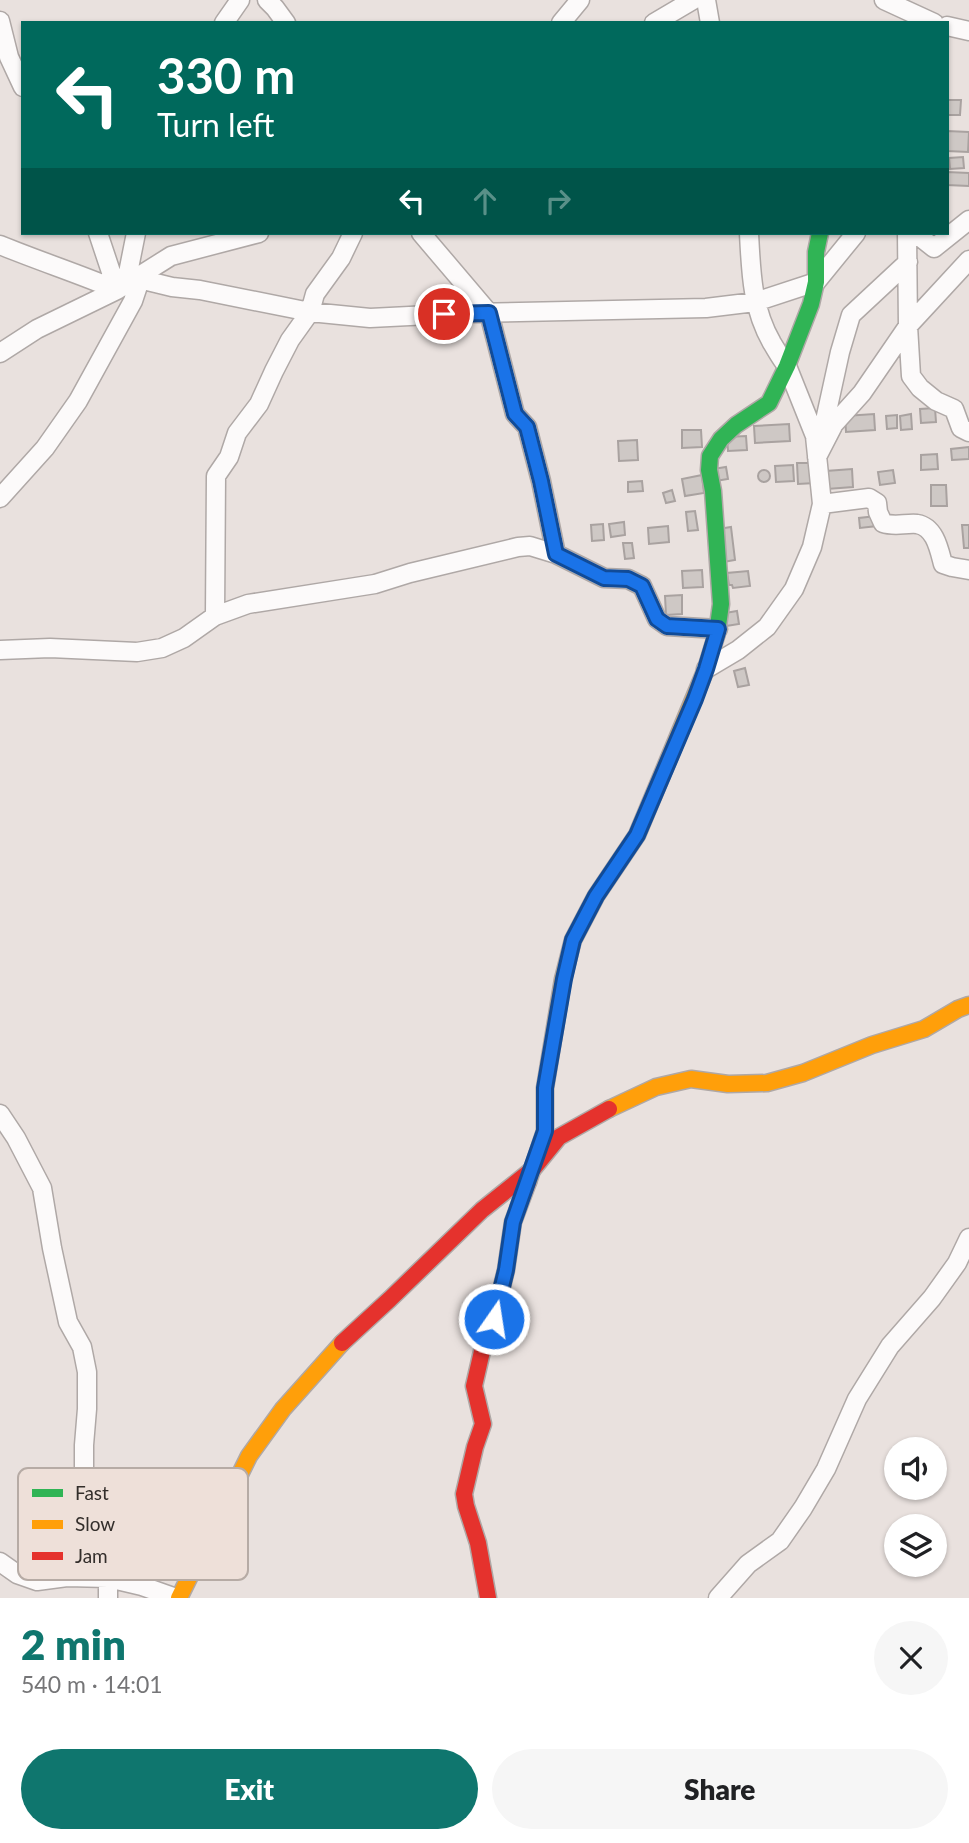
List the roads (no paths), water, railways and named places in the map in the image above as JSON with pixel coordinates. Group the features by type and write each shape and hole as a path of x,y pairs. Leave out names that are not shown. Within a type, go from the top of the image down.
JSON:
{"street":[{"path":"225,21 240,0"},
{"path":"267,0 285,21"},
{"path":"563,21 580,0"},
{"path":"657,21 693,0"},
{"path":"706,0 710,21"},
{"path":"892,7 929,21"},
{"path":"0,21 9,57 21,83"},
{"path":"949,26 969,31"},
{"path":"934,248 969,220"},
{"path":"99,235 117,290"},
{"path":"117,290 128,273 136,235"},
{"path":"0,353 48,323 139,278 171,256 251,235"},
{"path":"215,616 216,476 229,457 237,433 259,404 290,340 310,312 315,294 341,258 352,235"},
{"path":"423,235 489,313 515,414 527,427 556,554"},
{"path":"706,669 738,650 774,618 794,589 812,547 822,504 815,436 787,366 767,335 755,302 749,235"},
{"path":"488,1598 478,1543 464,1494 483,1424 474,1387 506,1270 513,1222 545,1131 545,1088 573,940 596,896 637,835 706,669 718,629 721,604 710,456 721,439 769,403 787,366 811,303 816,282 816,251 820,235"},
{"path":"139,278 172,287 310,312 370,318 706,308 755,302 816,282 854,235"},
{"path":"907,235 911,376 928,395 954,409 961,428 969,432"},
{"path":"817,457 834,424 862,393 908,326 968,265 934,248 918,235"},
{"path":"0,245 117,290"},
{"path":"817,457 851,315 908,262"},
{"path":"0,498 45,448 78,401 133,301 139,278"},
{"path":"822,504 869,498 877,503 883,523 891,526 918,524 929,531 937,541 943,564 969,570"},
{"path":"0,650 50,648 137,652 162,648 184,638 215,616 248,604 375,584 410,573 530,546 556,554 604,578 628,579 642,586 657,619 667,626 718,629"},
{"path":"243,1468 283,1409 340,1344 482,1210 533,1168 559,1137 606,1110 656,1087 691,1079 727,1084 779,1080 924,1029 969,1004"},
{"path":"0,1114 16,1138 41,1188 68,1322 82,1347 87,1372 84,1468"},
{"path":"718,1598 747,1564 780,1541 826,1469 857,1399 890,1346 932,1298 957,1263 969,1238"},
{"path":"0,1562 18,1574"},
{"path":"108,1580 108,1598"},
{"path":"119,1580 177,1598 186,1580"}]}
